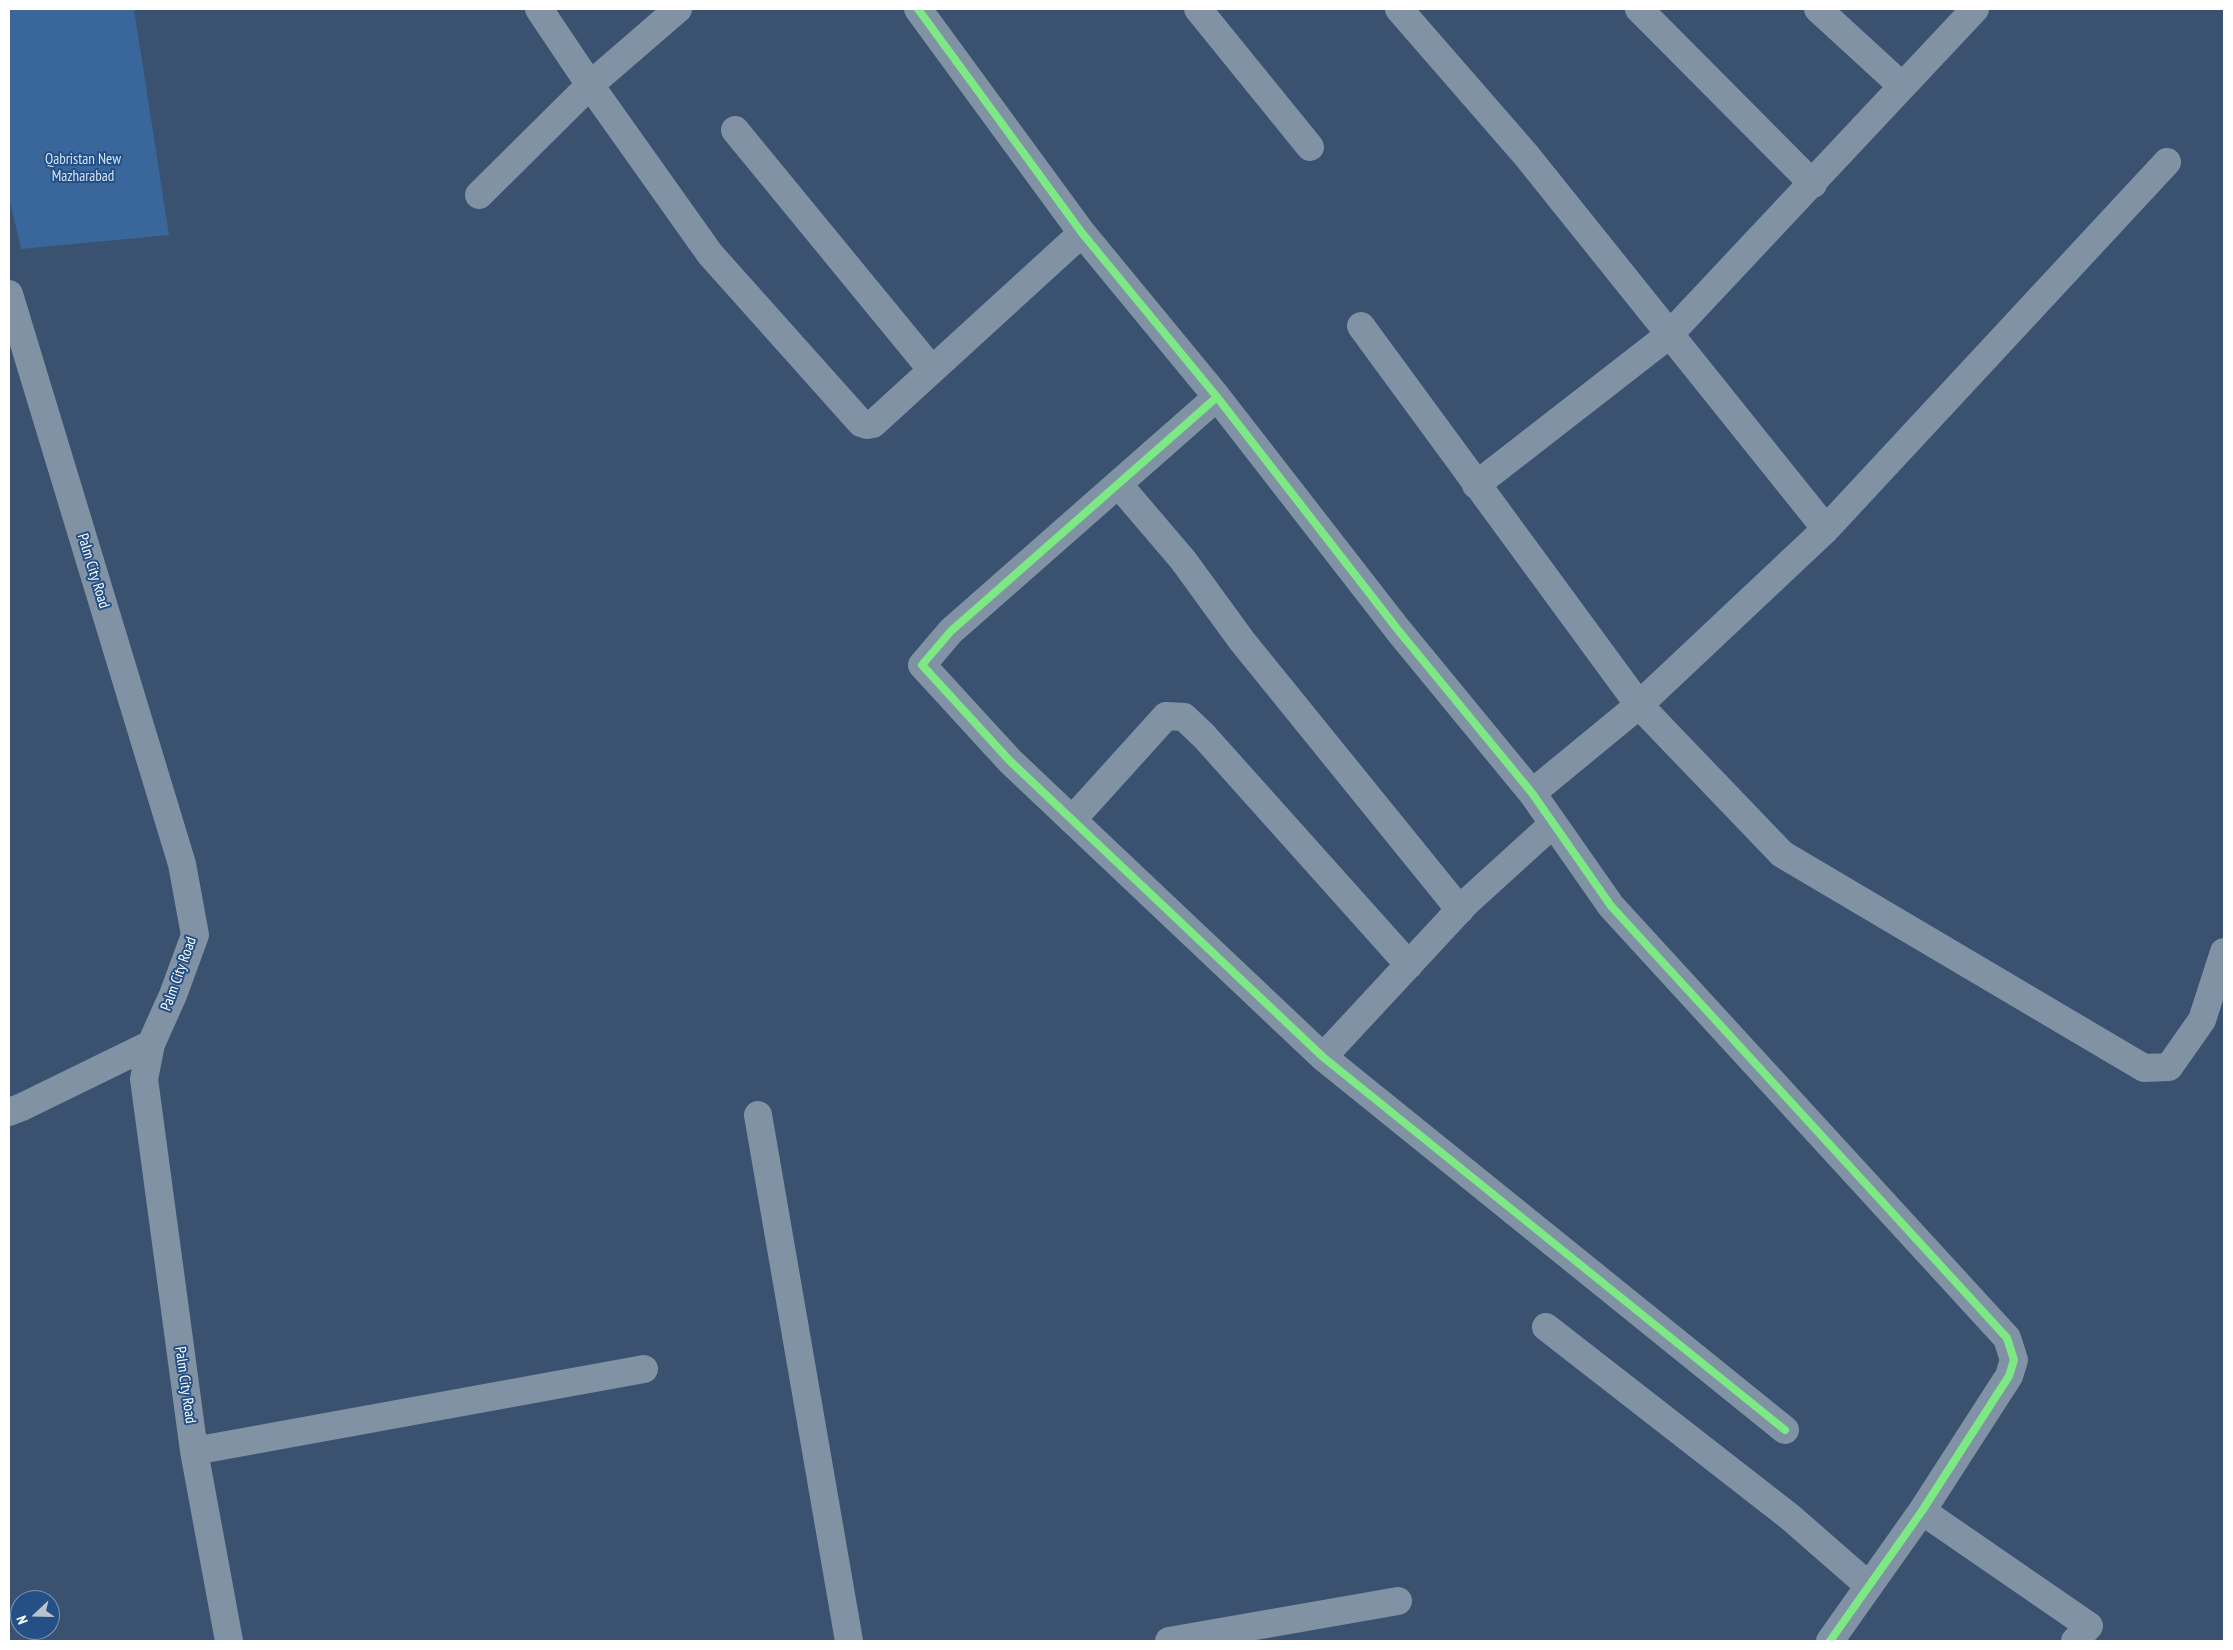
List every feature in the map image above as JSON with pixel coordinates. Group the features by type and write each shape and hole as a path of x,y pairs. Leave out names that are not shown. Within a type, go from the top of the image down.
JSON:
{"street":[{"path":"539,9 590,85 710,254 862,423 867,425 873,424 1082,233"},
{"path":"479,195 590,85 678,9"},
{"path":"918,9 1082,233 1217,397 1398,630 1532,793 1611,906 2007,1338 2014,1360 2009,1376 1922,1511 1830,1641"},
{"path":"1198,9 1310,147"},
{"path":"1398,9 1526,155 1826,528"},
{"path":"1818,9 1902,86"},
{"path":"1476,484 1669,335 1975,9"},
{"path":"1648,12 1812,184"},
{"path":"735,130 932,370"},
{"path":"1532,793 1638,705 1826,528 2167,162"},
{"name":"Palm City Road","path":"9,294 184,873 195,935 174,995 151,1044 144,1079 194,1451 229,1641"},
{"path":"1361,326 1638,705 1782,854 2144,1068 2169,1067 2202,1020 2224,952"},
{"path":"1217,397 951,631 922,665 1010,761 1323,1057 1785,1430"},
{"path":"1119,485 1183,560 1242,641 1460,910"},
{"path":"1072,820 1166,716 1184,717 1204,736 1409,965"},
{"path":"1323,1057 1460,910 1553,824"},
{"path":"9,1112 151,1044"},
{"path":"758,1115 849,1641"},
{"path":"1546,1327 1790,1517 1869,1586"},
{"path":"194,1451 644,1369"},
{"path":"1922,1511 2089,1626 2075,1641"},
{"path":"1168,1641 1398,1601"}],"green space":[{"name":"Qabristan New Mazharabad","path":"9,9 134,9 169,235 21,249 9,197"}],"cycle path":[{"path":"918,9 1082,233 1217,397 1398,630 1532,793 1611,906 2007,1338 2014,1360 2009,1376 1922,1511 1830,1641"},
{"path":"1217,397 951,631 922,665 1010,761 1323,1057 1785,1430"}]}
